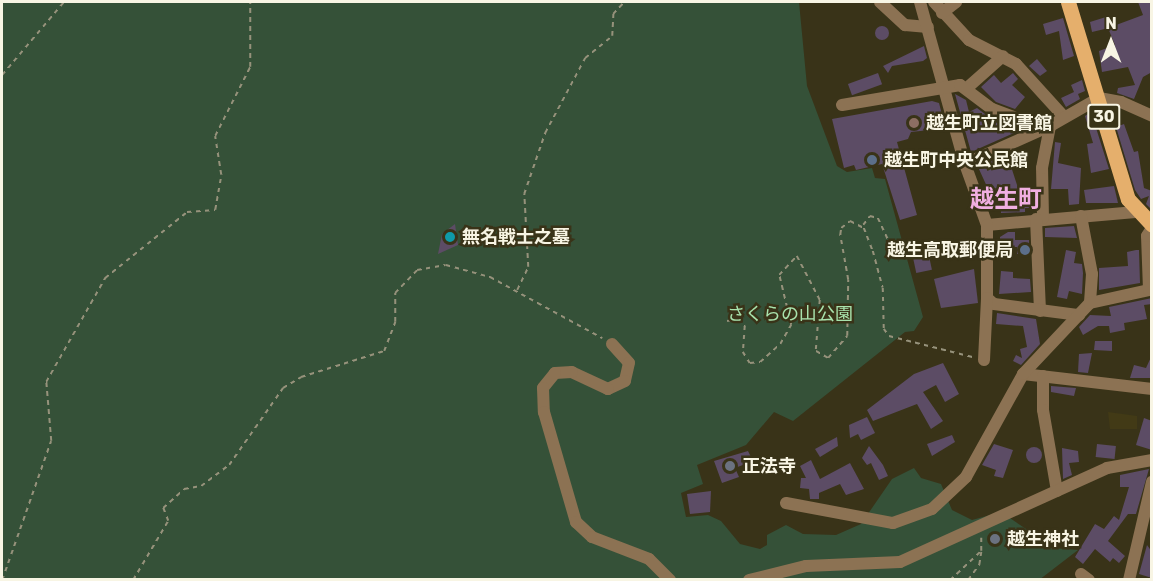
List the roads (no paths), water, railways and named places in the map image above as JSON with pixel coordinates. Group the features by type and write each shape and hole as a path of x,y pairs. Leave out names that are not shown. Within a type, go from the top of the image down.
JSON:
{"main road":[{"name":"30","path":"1068,2 1135,212"},
{"path":"1135,212 1152,226"}],"street":[{"path":"880,2 905,26 928,27"},
{"path":"920,2 965,164 987,225 984,358"},
{"path":"934,2 969,40 1003,56 1035,82 1064,117"},
{"path":"942,13 956,2"},
{"path":"967,88 1003,56"},
{"path":"842,105 944,88 967,88 992,109 1047,127"},
{"path":"965,164 1047,127 1099,98 1121,102 1152,116"},
{"path":"1040,311 1040,219 1042,168 1047,127"},
{"path":"987,225 1135,212"},
{"path":"1082,216 1092,274 1090,303"},
{"path":"786,503 836,509 863,521 893,523 924,513 966,477 1023,374 1090,303 1150,290 1147,236 1152,226"},
{"path":"987,298 994,304 1079,315"},
{"path":"612,344 629,363 625,381 608,389 572,372 555,373 543,388 544,412 576,522 592,537 649,559 670,579"},
{"path":"1023,374 1152,389"},
{"path":"1043,376 1043,410 1057,491"},
{"path":"749,579 806,567 900,562 1107,468 1152,460"},
{"path":"1130,579 1152,482"}],"place":[{"name":"越生町立図書館","path":"914,123"},
{"name":"越生町中央公民館","path":"872,160"},
{"name":"無名戦士之墓","path":"450,237"},
{"name":"越生高取郵便局","path":"1025,250"},
{"name":"正法寺","path":"730,466"},
{"name":"越生神社","path":"995,539"}],"district":[{"name":"越生町","path":"1006,200"}],"park label":[{"name":"さくらの山公園","path":"790,314"}]}
